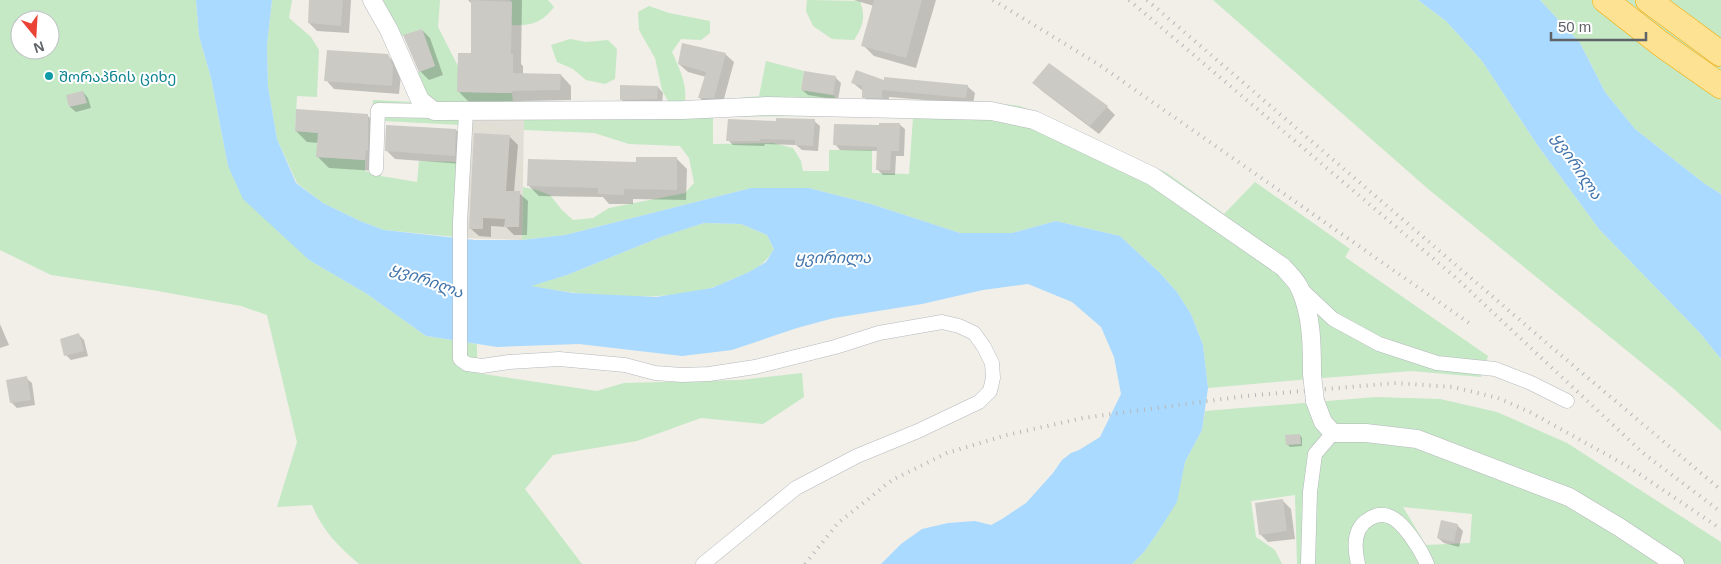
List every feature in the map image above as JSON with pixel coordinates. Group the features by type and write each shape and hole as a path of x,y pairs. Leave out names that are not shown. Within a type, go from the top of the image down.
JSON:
{"highway":[{"path":"1605,0 1661,44 1721,86"},
{"path":"1648,0 1721,54"}],"street":[{"path":"372,0 389,30 420,100 434,111"},
{"path":"376,169 378,110 466,112 683,110 767,106 991,110 1034,120 1152,176 1283,267 1300,288 1333,319 1379,344 1437,363 1495,369 1531,383 1567,401"},
{"path":"466,112 460,222 460,359 467,364 482,366 509,362 559,359 625,365 655,373 682,376 709,374 755,367 835,347 878,333 942,322 974,332 984,347 992,363 993,378 990,391 980,402 918,431 857,456 796,488 703,564"},
{"path":"1300,288 1312,342 1314,401 1323,422 1333,433 1366,433 1417,439 1569,496 1619,526 1675,564"},
{"path":"1308,564 1310,492 1314,454 1333,433"},
{"path":"1358,564 1356,537 1362,523 1375,515 1389,516 1400,523 1410,535 1427,564"}],"shaded area":[{"path":"524,118 522,240 466,238 471,119"}],"green space":[{"path":"0,0 196,0 199,36 211,78 228,166 309,260 367,294 426,336 477,344 477,373 597,391 624,383 741,380 802,373 804,397 763,424 701,418 637,441 553,455 525,489 582,564 359,564 332,538 312,505 277,507 297,442 267,315 241,306 51,275 0,250"},
{"path":"272,0 292,0 289,18 311,37 319,50 317,97 297,96 295,131 318,133 317,157 365,160 365,171 371,173 373,100 412,102 394,55 365,0 440,0 438,27 458,66 458,92 512,93 513,101 668,101 662,90 655,58 639,30 638,12 649,6 669,13 710,21 710,33 701,40 681,39 672,52 684,82 685,101 713,101 759,96 766,61 804,71 801,90 833,95 838,101 978,101 1020,106 1167,173 1224,214 1255,182 1350,249 1345,257 1488,356 1481,377 1411,371 1208,388 1203,345 1191,314 1177,292 1159,272 1120,236 1056,221 1012,233 960,233 871,204 809,188 751,188 565,235 522,240 523,187 550,195 573,220 593,218 609,208 685,193 694,183 689,158 680,146 629,144 594,133 524,130 524,118 471,119 466,238 384,230 323,203 297,183 277,139 268,86 267,45","holes":["422,29 435,66 414,74 401,36","829,116 913,118 909,174 872,173 872,150 829,150 829,171 803,171 801,161 793,148 773,143 713,144 713,117","383,121 460,125 458,162 419,161 417,182 381,176"]},
{"path":"510,0 548,0 554,7 545,17 536,22 524,25 511,25 512,2"},
{"path":"807,0 860,1 863,21 854,40 832,39 813,26 806,11"},
{"path":"1213,0 1418,0 1446,21 1482,61 1538,146 1599,229 1700,333 1721,359 1721,431 1674,389 1427,188"},
{"path":"1540,0 1721,0 1721,194 1705,184 1635,129 1605,92 1580,43"},
{"path":"570,39 586,42 608,40 617,49 615,79 605,84 586,80 573,69 557,62 551,45"},
{"path":"704,223 741,224 767,235 774,249 762,264 753,270 714,287 688,293 643,297 597,295 529,286 567,275 661,237"},
{"path":"1376,397 1440,399 1497,412 1567,443 1721,542 1721,564 1297,564 1295,495 1251,501 1256,537 1275,550 1282,564 1132,564 1144,552 1176,502 1185,462 1202,430 1205,411","holes":["1403,507 1472,514 1470,543 1426,545"]}],"water":[{"name":"ყვირილა","path":"196,0 272,0 267,45 268,86 277,139 296,183 323,203 384,230 475,240 522,240 565,235 751,188 809,188 871,204 960,233 1012,233 1056,221 1120,236 1159,272 1177,292 1191,314 1203,345 1208,388 1202,430 1185,462 1177,502 1144,552 1132,564 881,564 901,544 922,529 948,523 975,521 991,525 1002,519 1026,503 1062,460 1100,437 1121,394 1114,357 1101,327 1072,302 1028,284 983,290 922,304 834,318 797,328 732,350 682,356 579,344 497,347 426,336 367,294 309,260 243,199 228,166 211,78 199,36","holes":["704,223 741,224 767,235 774,249 766,262 749,272 712,288 656,297 573,293 531,286 567,275 661,237"]},
{"name":"ყვირილა","path":"1418,0 1540,0 1580,43 1605,92 1635,129 1705,184 1721,194 1721,359 1700,333 1599,229 1538,146 1482,61 1446,21"}],"building":[{"path":"309,0 343,0 341,26 308,23"},
{"path":"471,0 512,2 511,54 513,54 513,73 561,74 560,90 512,91 512,93 457,92 458,53 471,53"},
{"path":"874,0 922,0 906,58 861,46"},
{"path":"422,29 435,66 419,72 403,35"},
{"path":"682,43 726,53 714,98 698,98 706,72 678,64"},
{"path":"327,50 388,54 393,66 392,86 324,81"},
{"path":"1049,63 1108,106 1090,126 1032,83"},
{"path":"856,70 884,80 884,77 968,85 966,98 882,90 882,98 862,98 862,86 851,83"},
{"path":"804,71 836,76 833,95 801,90"},
{"path":"620,85 658,86 657,99 620,100"},
{"path":"83,91 87,103 69,107 66,95"},
{"path":"296,109 368,114 368,150 366,150 365,160 316,157 318,133 295,131"},
{"path":"776,118 815,119 813,146 795,145 795,140 760,139 760,141 726,141 728,119 776,121"},
{"path":"879,123 900,123 899,151 891,151 890,170 876,170 877,147 833,145 834,124 879,125"},
{"path":"386,125 456,129 455,156 385,151"},
{"path":"474,133 510,135 506,191 520,191 519,227 504,227 505,219 483,218 483,229 469,229"},
{"path":"636,157 677,157 677,190 624,189 624,195 598,194 598,188 527,186 528,159 636,162"},
{"path":"79,333 84,351 64,356 60,339"},
{"path":"27,376 31,400 10,403 6,380"},
{"path":"1300,434 1301,444 1286,445 1285,435"},
{"path":"1283,499 1287,531 1259,535 1255,503"},
{"path":"1441,520 1458,524 1454,542 1437,538"}],"railway":[{"path":"993,0 1098,64 1472,325"},
{"path":"1129,0 1455,277 1643,453 1721,512"},
{"path":"1147,0 1721,490"},
{"path":"805,564 838,523 892,480 947,453 1007,435 1083,418 1245,396 1396,383 1453,387 1498,398 1530,412 1629,467 1721,529"}],"place":[{"name":"შორაპნის ციხე","path":"49,76"}]}
